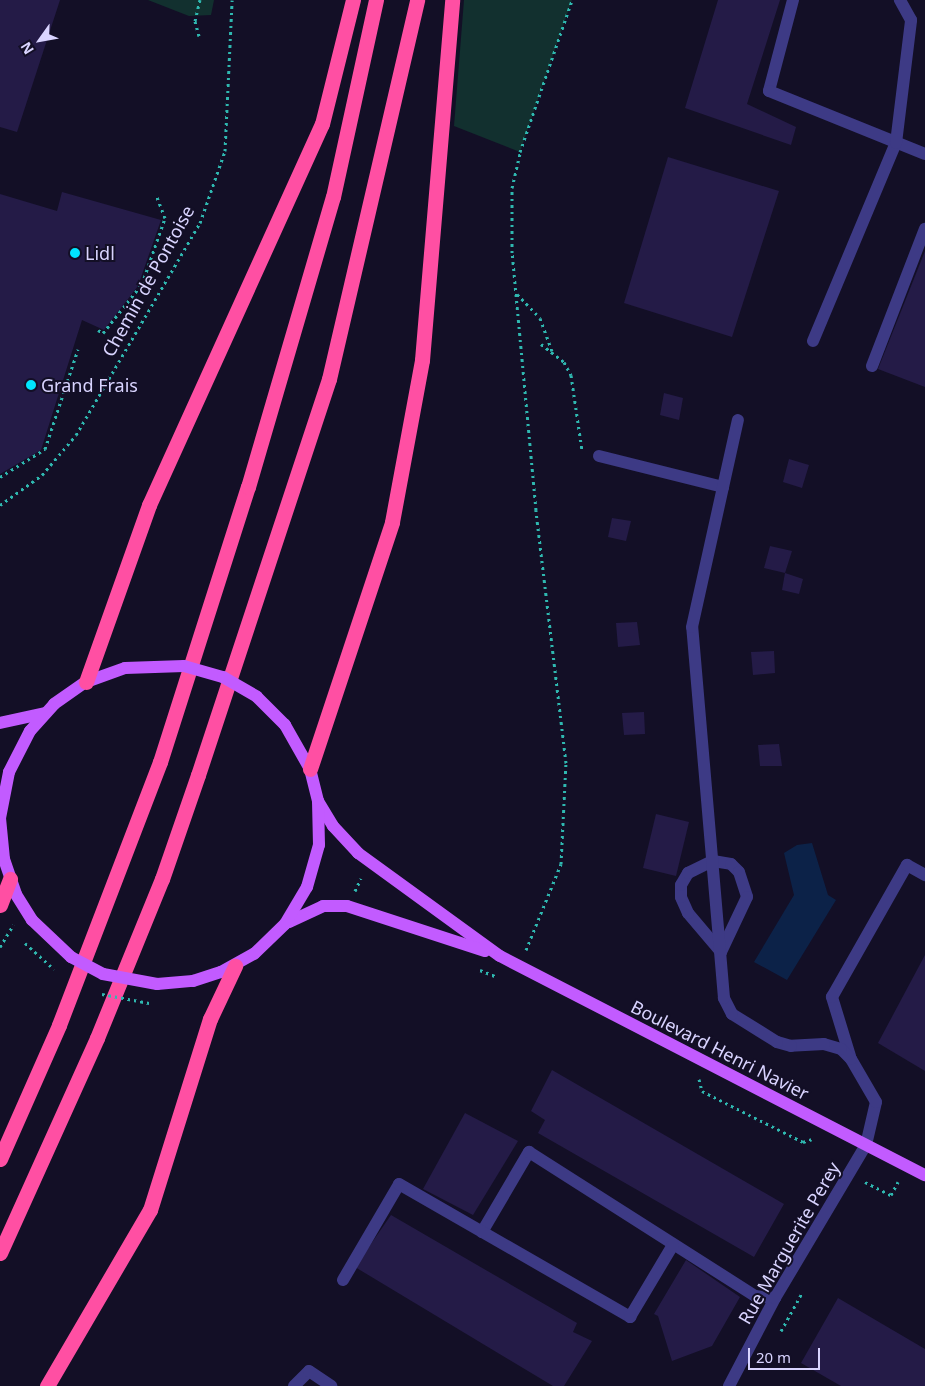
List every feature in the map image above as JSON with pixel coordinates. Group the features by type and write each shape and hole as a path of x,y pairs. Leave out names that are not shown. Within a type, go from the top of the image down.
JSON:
{"highway":[{"path":"86,682 149,505 322,124 353,0"},
{"path":"0,1159 59,1025 160,762 248,487 331,206 376,0"},
{"path":"0,1253 101,1029 162,879 204,756 329,379 417,0"},
{"path":"310,769 392,522 422,360 452,0"},
{"path":"0,905 10,879"},
{"path":"47,1386 150,1210 210,1018 235,966"}],"main road":[{"path":"184,666 223,677 257,697 285,725 310,769 318,802 318,845 314,866 304,893 285,924 254,954 235,966 193,981 157,984 103,974 64,952 32,920 10,879 4,859 0,818 12,765 30,731 45,713 86,682 125,668 184,666"},
{"path":"0,723 45,713"},
{"name":"Boulevard Henri Navier","path":"318,802 333,826 358,853 500,956 925,1175"},
{"name":"Boulevard Henri Navier","path":"285,924 323,906 347,906 500,956"}],"street":[{"path":"793,0 769,91 925,154"},
{"path":"813,341 896,143 911,20 900,0"},
{"path":"872,366 925,229"},
{"path":"738,420 692,627 724,998 732,1014 777,1042 791,1046 824,1044 841,1049 851,1059"},
{"path":"599,456 723,487"},
{"path":"713,861 731,864 739,872 747,897 720,952 688,913 681,897 681,885 688,873 713,861"},
{"path":"851,1059 832,997 907,865 925,875"},
{"name":"Rue Marguerite Perey","path":"729,1386 775,1298 866,1145 876,1102 851,1059"},
{"path":"482,1232 529,1152 754,1296 775,1298"},
{"path":"343,1280 400,1184 630,1317 673,1245"},
{"path":"294,1386 309,1371 331,1386"}],"path":[{"path":"199,36 194,21 200,0"},
{"name":"Chemin de Pontoise","path":"0,505 42,475 76,435 200,223 226,150 232,0"},
{"path":"519,967 561,864 566,763 536,510 512,253 512,188 520,152 572,0"},
{"path":"98,330 103,333 142,284 165,218 156,195"},
{"path":"516,294 540,318 552,352"},
{"path":"541,344 552,352 572,375 582,452 586,456 599,456"},
{"path":"0,477 45,449 78,349"},
{"path":"0,948 13,924 17,930"},
{"path":"21,937 25,943"},
{"path":"471,966 498,978"},
{"path":"698,1077 702,1091 803,1142 815,1138"},
{"path":"859,1189 864,1181 891,1195 906,1166"},
{"path":"891,1177 908,1185"},
{"path":"776,1340 804,1289"}],"green space":[{"path":"148,0 214,0 211,15 189,16"},
{"path":"464,0 572,0 520,152 454,126"}],"water":[{"path":"812,843 828,895 836,900 787,980 754,962 794,895 784,853 797,845"}],"building":[{"path":"0,0 60,0 17,132 0,127"},
{"path":"718,0 780,0 747,104 796,127 791,145 685,108"},
{"path":"668,157 779,191 732,337 624,303"},
{"name":"Lidl","path":"62,192 161,220 138,286 104,330 82,320 41,450 0,474 0,194 57,211"},
{"path":"925,251 925,387 878,369"},
{"path":"664,393 683,398 679,420 660,415"},
{"path":"789,459 809,465 802,488 783,482"},
{"path":"612,518 631,521 626,541 608,537"},
{"path":"770,546 792,551 785,573 764,568"},
{"path":"785,573 803,579 799,594 782,590"},
{"path":"637,622 640,645 618,647 616,623"},
{"path":"774,651 775,673 753,675 751,652"},
{"path":"644,712 645,734 624,735 622,713"},
{"path":"779,744 782,766 760,766 758,745"},
{"path":"656,814 689,822 676,876 643,868"},
{"path":"925,955 925,1071 878,1043"},
{"path":"552,1070 784,1204 754,1257 538,1133 545,1120 531,1111"},
{"path":"465,1113 518,1141 473,1215 423,1189"},
{"path":"391,1215 577,1323 573,1332 592,1341 564,1386 553,1386 355,1267"},
{"path":"686,1260 740,1297 712,1346 672,1361 658,1316 654,1314"},
{"path":"838,1298 925,1349 925,1386 841,1386 801,1363"}],"place":[{"name":"Lidl","path":"75,253"},
{"name":"Grand Frais","path":"31,385"}]}
